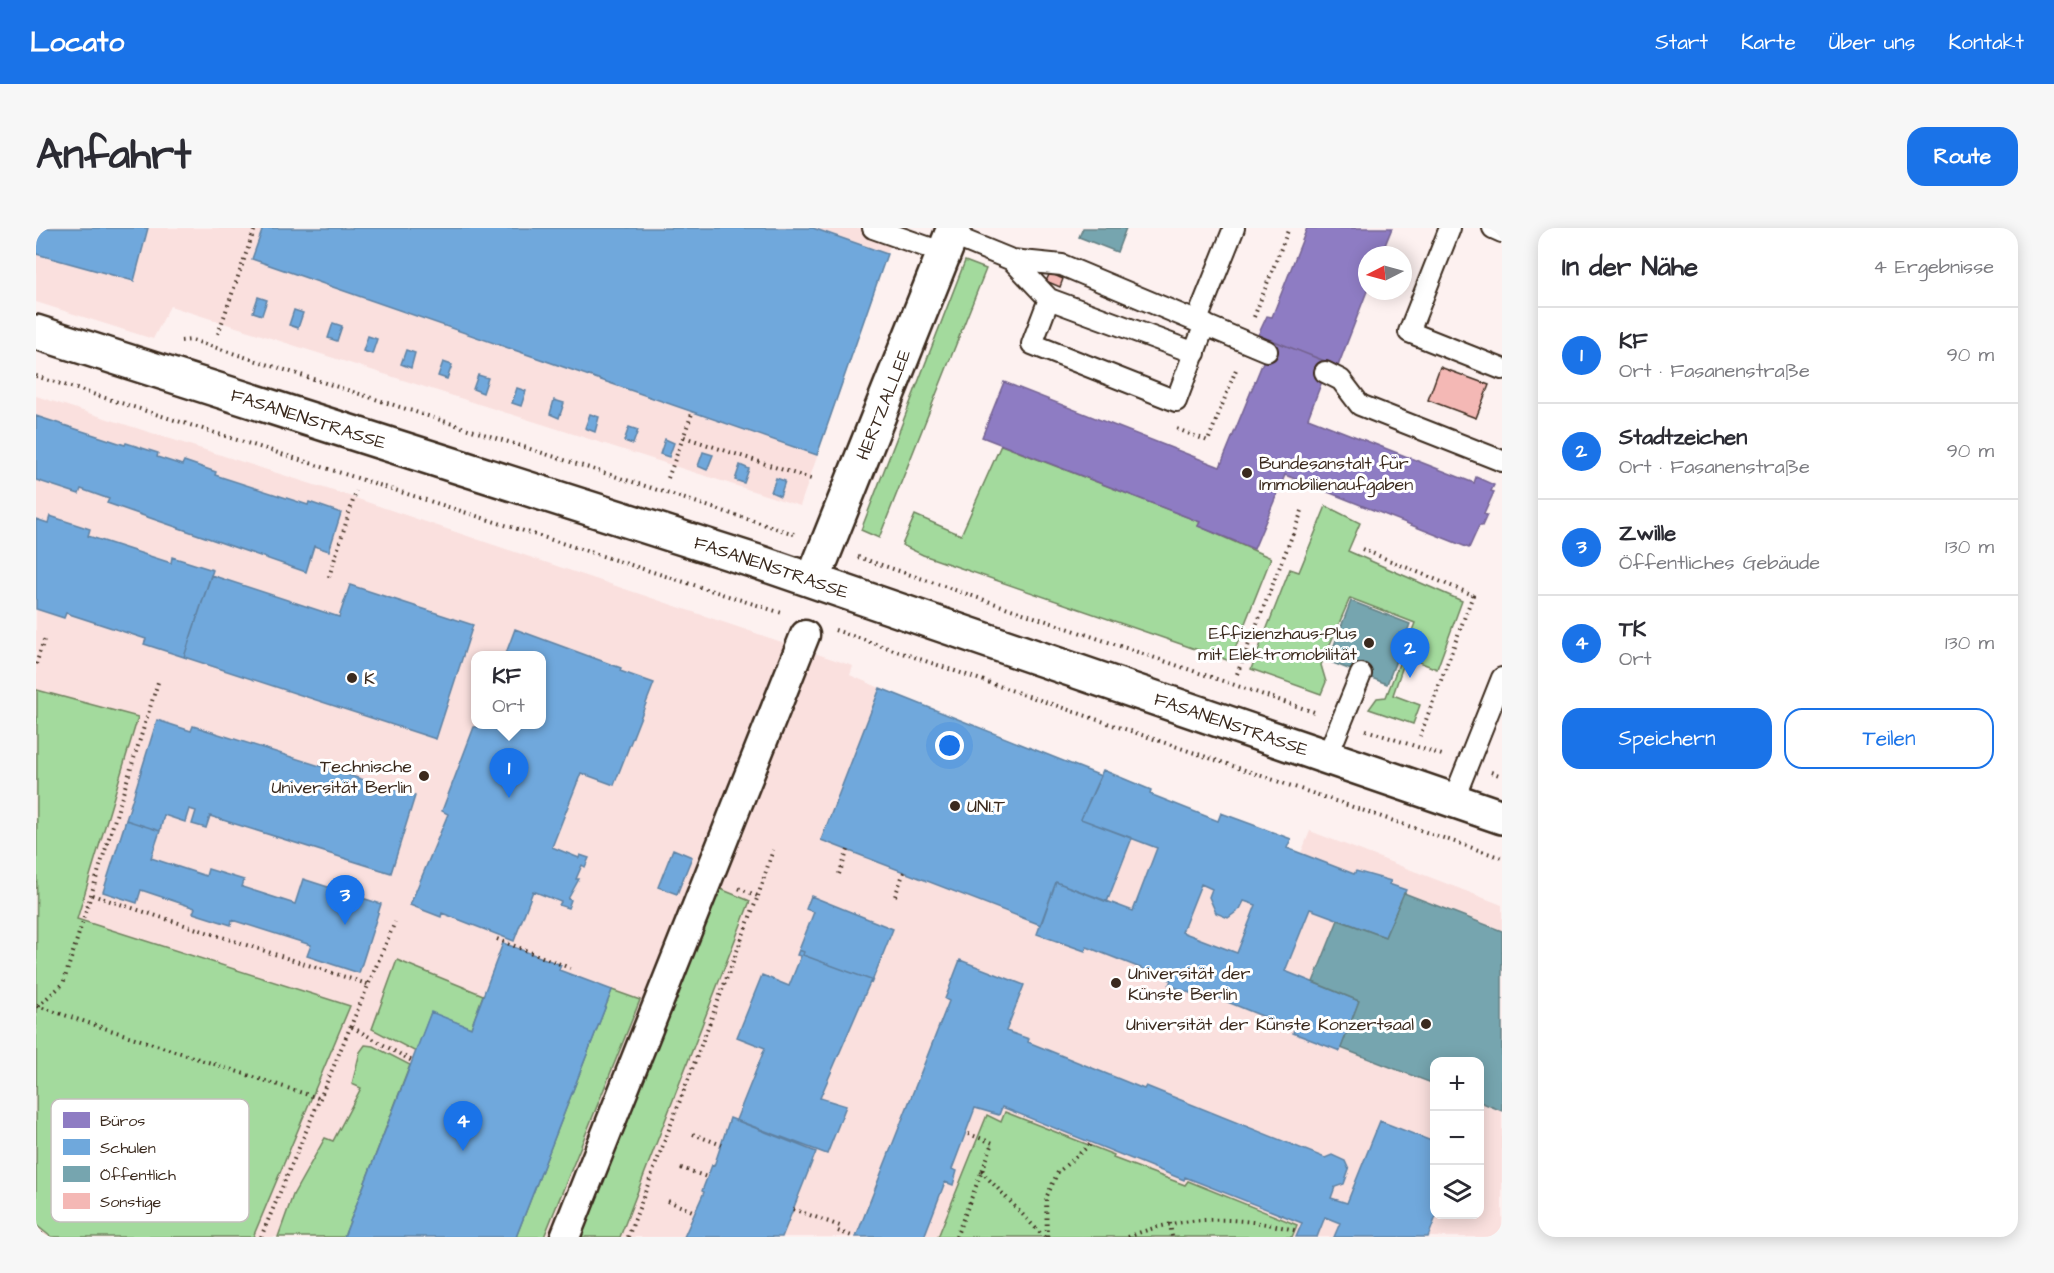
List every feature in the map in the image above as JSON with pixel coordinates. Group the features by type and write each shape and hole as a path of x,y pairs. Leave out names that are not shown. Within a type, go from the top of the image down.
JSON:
{"street":[{"name":"HERTZALLEE","path":"813,580 950,239"},
{"name":"FASANENSTRASSE","path":"36,332 813,580 1502,817"},
{"path":"565,1237 807,626"}],"lane":[{"path":"873,228 950,239 1012,260 1062,265 1267,351"},
{"path":"1049,299 1032,344 1176,401 1195,353 1201,322 1234,228"},
{"path":"1450,228 1409,332 1502,369"},
{"path":"1493,228 1502,232"},
{"path":"1012,260 1049,299 1195,353"},
{"path":"1325,372 1341,380 1360,405 1502,461"},
{"path":"1327,757 1361,674"},
{"path":"1453,801 1502,678"}],"path":[{"path":"218,333 255,228"},
{"path":"192,340 801,537"},
{"path":"36,376 807,626 1502,858"},
{"path":"668,478 693,411"},
{"path":"684,437 814,480"},
{"path":"328,577 356,491"},
{"path":"1237,674 1302,511"},
{"path":"1362,549 1473,595 1420,736"},
{"path":"857,557 1502,776"},
{"path":"36,664 44,640"},
{"path":"37,1006 63,984 159,679"},
{"path":"628,1237 758,896 773,850"},
{"path":"839,874 848,850"},
{"path":"895,896 904,872"},
{"path":"709,877 758,896"},
{"path":"92,895 370,985"},
{"path":"261,1237 395,922"},
{"path":"497,939 570,968"},
{"path":"37,1006 321,1099"},
{"path":"352,1027 412,1061"},
{"path":"956,1237 993,1143 966,1133"},
{"path":"693,1134 722,1145"},
{"path":"1045,1237 1046,1198 1058,1172 1093,1142"},
{"path":"681,1167 707,1177"},
{"path":"981,1171 1045,1237"},
{"path":"668,1201 695,1212"},
{"path":"794,1209 839,1228 854,1237"},
{"path":"1128,1237 1170,1223 1227,1219 1267,1223 1298,1231"},
{"path":"1170,1223 1172,1237"},
{"path":"36,1230 45,1237"}],"shaded area":[{"path":"36,228 896,228 800,506 170,306 153,339 36,302"},
{"path":"36,396 349,496 853,666 850,675 880,688 1100,776 1103,770 1151,790 1150,794 1217,821 1221,813 1291,839 1287,848 1301,853 1310,831 1502,905 1502,1237 36,1237"}],"green space":[{"path":"965,261 986,269 879,538 861,530"},
{"path":"1001,445 1200,522 1198,526 1271,558 1230,661 923,555 902,545 915,515 961,535"},
{"path":"1326,506 1360,523 1348,551 1462,601 1437,669 1406,657 1393,695 1420,705 1413,724 1369,709 1377,698 1386,697 1415,623 1350,598 1321,665 1326,682 1321,694 1251,669 1290,569 1299,572"},
{"path":"37,690 138,717 77,919 350,1006 253,1237 51,1237 36,1225"},
{"path":"718,888 750,901 620,1237 581,1237"},
{"path":"397,960 483,995 471,1028 431,1013 416,1052 372,1029"},
{"path":"612,990 640,1000 544,1237 516,1237"},
{"path":"365,1045 373,1046 410,1065 344,1237 278,1237 293,1195 325,1138 333,1141 361,1088 352,1084 360,1052"},
{"path":"1005,1112 1114,1155 1113,1158 1185,1185 1188,1181 1297,1225 1292,1237 938,1237 987,1115 1001,1122"}],"building: Büros":[{"path":"1307,228 1392,228 1385,246 1358,246 1358,300 1364,300 1338,366 1258,335 1267,316 1272,317"},
{"path":"1272,340 1329,363 1308,418 1474,483 1476,477 1494,485 1491,491 1494,492 1484,514 1487,515 1469,548 1285,475 1254,549 1198,526 1200,522 982,437 1004,382 1220,467"}],"building: Schulen":[{"path":"36,228 148,228 134,281 36,254"},
{"path":"263,228 813,228 887,254 817,455 252,259"},
{"path":"258,297 267,300 262,315 253,312"},
{"path":"294,310 303,313 298,328 289,325"},
{"path":"333,323 342,326 337,341 328,338"},
{"path":"368,336 377,339 372,354 363,351"},
{"path":"406,350 415,353 411,368 401,364"},
{"path":"443,362 452,365 447,379 438,376"},
{"path":"478,375 488,378 483,393 473,389"},
{"path":"517,388 526,391 521,406 512,403"},
{"path":"554,400 564,403 559,418 550,414"},
{"path":"590,414 599,417 595,432 585,428"},
{"path":"36,416 125,445 126,443 158,453 157,457 182,465 184,461 216,472 215,475 308,505 309,502 341,513 329,551 314,546 306,572 107,503 109,499 81,489 79,494 36,480"},
{"path":"629,427 638,430 633,444 624,441"},
{"path":"665,439 674,443 669,457 660,454"},
{"path":"703,452 713,455 707,470 698,466"},
{"path":"740,465 749,469 744,483 735,480"},
{"path":"776,478 785,481 780,496 771,492"},
{"path":"50,516 90,529 88,536 171,563 172,557 213,570 184,657 144,644 146,639 66,613 64,618 36,609 36,519 48,523"},
{"name":"K","path":"211,575 339,617 350,585 473,625 436,739 184,657"},
{"path":"515,629 621,668 620,671 654,683 614,785 581,773 552,847 579,858 580,855 589,858 585,867 582,865 576,879 579,879 568,899 571,900 568,908 559,905 561,902 533,891 514,941 442,913 441,917 410,905 448,814 442,811 473,729 546,729 546,651 507,651"},
{"path":"880,688 1101,776 1081,819 1132,838 1107,902 1056,882 1041,925 821,840"},
{"path":"157,720 191,731 193,726 415,796 391,873 210,816 206,828 192,824 196,811 189,809 185,822 164,815 160,831 126,820"},
{"path":"1103,770 1151,790 1150,794 1218,821 1221,813 1291,839 1287,848 1354,874 1356,871 1391,881 1389,884 1406,890 1385,937 1310,909 1285,971 1359,1001 1340,1051 1293,1033 1294,1029 1213,996 1211,1001 1169,985 1171,980 1087,947 1085,951 1037,934 1056,882 1133,911 1157,848 1081,819","holes":["1201,884 1212,889 1209,897 1216,913 1228,918 1240,909 1244,901 1256,905 1237,953 1182,932"]},
{"path":"126,820 160,831 151,858 206,876 208,869 244,880 242,887 295,904 303,879 381,904 359,973 307,956 311,945 232,920 231,925 193,913 195,908 141,890 137,903 103,892"},
{"path":"673,849 692,857 677,894 658,887"},
{"path":"811,896 893,929 871,984 871,980 803,955 804,952 799,950 814,912 806,909"},
{"path":"503,943 561,965 559,970 612,990 516,1237 344,1237 431,1012 471,1028"},
{"path":"799,950 804,952 803,955 871,980 820,1098 846,1106 827,1154 736,1120 765,1048 737,1037 762,975 789,986 801,956 797,955"},
{"path":"960,960 1024,985 1006,1031 1144,1089 1146,1086 1325,1158 1332,1155 1345,1161 1349,1170 1344,1184 1335,1187 1331,1198 1347,1203 1380,1121 1430,1140 1430,1219 1435,1219 1428,1237 1334,1237 1340,1223 1325,1217 1317,1237 1296,1237 1302,1223 1185,1177 1184,1180 1002,1107 999,1115 975,1108 952,1169 957,1171 953,1185 945,1182 924,1237 856,1237 949,1001 945,999"},
{"path":"730,1118 816,1152 782,1237 684,1237 704,1192 702,1191 712,1165 714,1166"}],"building: Öffentlich":[{"path":"1083,228 1126,228 1117,252 1079,237"},
{"name":"Effizienzhaus-Plus mit Elektromobilität","path":"1351,601 1410,624 1387,684 1328,661"},
{"name":"Universität der Künste Konzertsaal","path":"1404,893 1502,931 1502,1111 1484,1104 1484,1057 1430,1057 1430,1082 1341,1048 1359,1001 1313,982 1338,920 1385,937"}],"building: Sonstige":[{"path":"1050,273 1063,279 1060,287 1046,281"},
{"path":"1440,367 1489,385 1476,418 1428,400"}],"place":[{"name":"Bundesanstalt für Immobilienaufgaben","path":"1247,473"},
{"name":"Effizienzhaus-Plus mit Elektromobilität","path":"1369,643"},
{"name":"K","path":"352,678"},
{"name":"Stadtzeichen","path":"1410,678"},
{"name":"Technische Universität Berlin","path":"424,776"},
{"name":"KF","path":"509,798"},
{"name":"UNI.T","path":"955,806"},
{"name":"Zwille","path":"345,925"},
{"name":"Universität der Künste Berlin","path":"1116,983"},
{"name":"Universität der Künste Konzertsaal","path":"1426,1024"},
{"name":"TK","path":"463,1151"}]}
